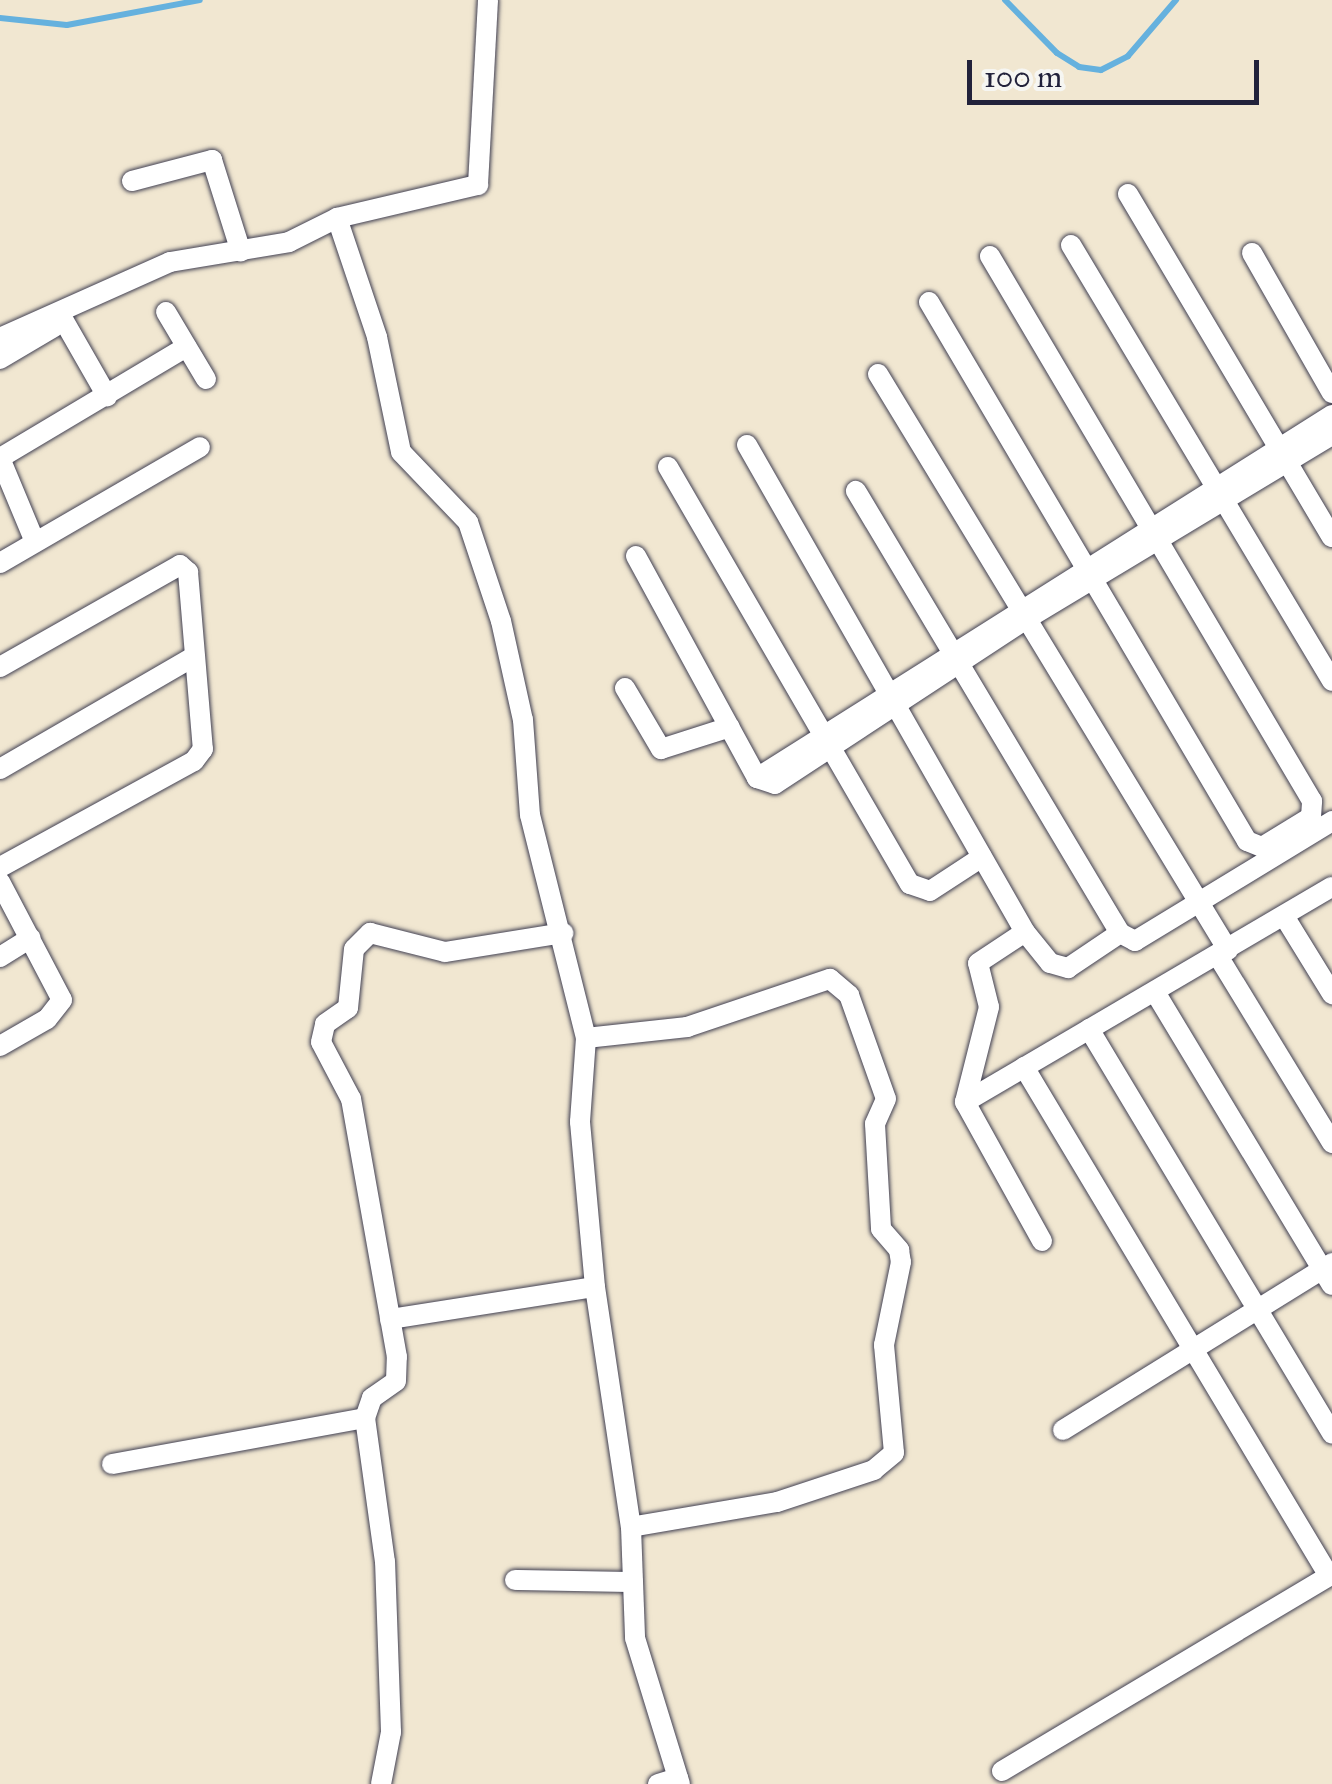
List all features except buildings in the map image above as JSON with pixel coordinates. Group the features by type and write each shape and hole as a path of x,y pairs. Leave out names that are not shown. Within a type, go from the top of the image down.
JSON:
{"street":[{"path":"0,359 62,317 170,262 289,242 338,218 478,184 488,0"},
{"path":"132,181 212,160 241,252"},
{"path":"1128,194 1332,537"},
{"path":"338,218 377,337 401,452 468,522 501,621 523,720 530,815 563,933 586,1038 580,1122 595,1287 631,1527 636,1638 672,1782"},
{"path":"1071,244 1217,494 1332,680"},
{"path":"1252,253 1332,393"},
{"path":"930,302 1086,575 1247,841 1262,847 1311,817 1312,801 990,256"},
{"path":"166,312 206,379"},
{"path":"0,338 62,317"},
{"path":"62,317 107,396"},
{"path":"36,542 0,458 186,346"},
{"path":"878,374 1198,902 1332,1143"},
{"path":"636,556 757,778 776,784 823,742 1281,455 1332,416"},
{"path":"1281,455 1332,435"},
{"path":"747,445 1026,932 1057,969 1068,968 1120,933"},
{"path":"0,563 200,447"},
{"path":"668,467 823,742 910,884 930,891 982,857"},
{"path":"856,492 1120,933 1135,941 1332,821"},
{"path":"0,667 180,564 188,572 204,734 194,761 0,867"},
{"path":"0,769 195,656"},
{"path":"625,688 661,749 730,728"},
{"path":"0,882 62,1000 47,1019 0,1046"},
{"path":"964,1102 1332,887"},
{"path":"1284,916 1332,994"},
{"path":"381,1784 391,1732 384,1562 365,1418 372,1398 396,1381 390,1319 351,1099 321,1042 325,1024 348,1008 356,944 376,932 445,952 563,933"},
{"path":"1026,932 978,963 988,1007 964,1102 1042,1241"},
{"path":"0,957 32,938"},
{"path":"586,1038 686,1027 830,979 848,995 886,1099 875,1124 881,1229 899,1250 901,1262 884,1344 894,1453 874,1470 777,1502 631,1527"},
{"path":"1063,1430 1256,1308 1329,1272 1154,992"},
{"path":"1089,1030 1332,1434"},
{"path":"1002,1771 1331,1575 1024,1067"},
{"path":"390,1319 595,1287"},
{"path":"112,1464 365,1418"},
{"path":"514,1580 633,1582"}],"waterway":[{"path":"0,18 67,25 200,0"},
{"path":"1005,0 1057,53 1079,67 1101,70 1128,56 1176,0"}]}
